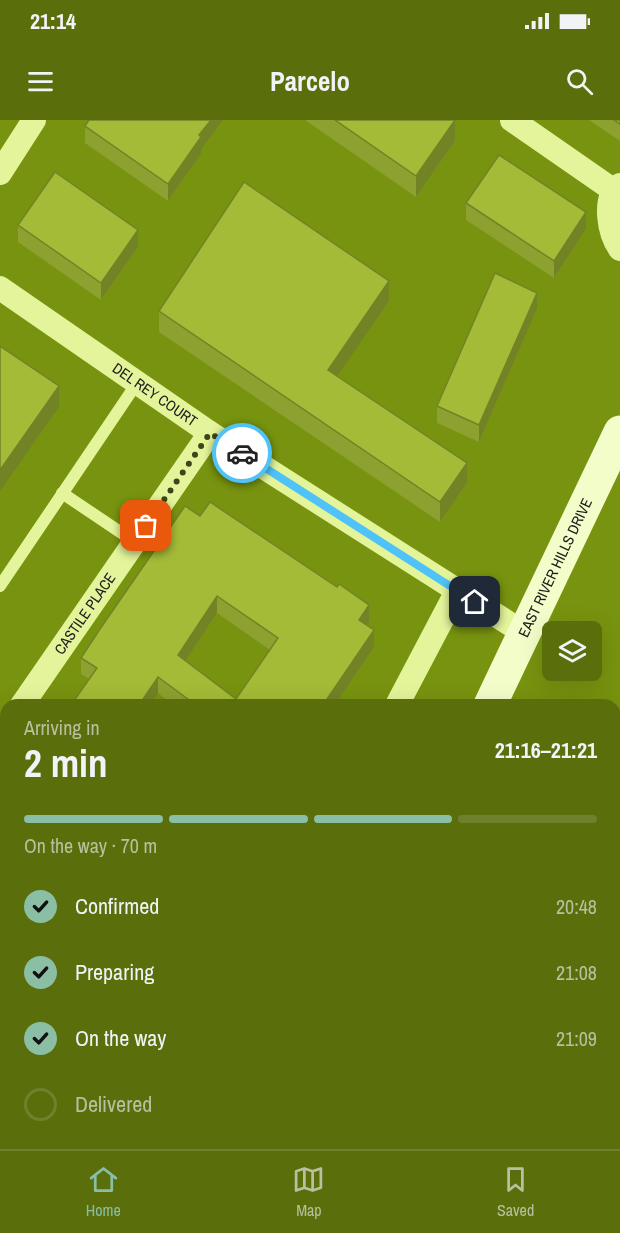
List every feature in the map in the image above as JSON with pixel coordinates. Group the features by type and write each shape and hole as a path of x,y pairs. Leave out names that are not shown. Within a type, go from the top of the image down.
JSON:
{"street":[{"path":"0,173 34,120"},
{"path":"512,120 616,187 609,199 612,237 620,249"},
{"name":"DEL REY COURT","path":"0,288 210,433 524,633"},
{"name":"EAST RIVER HILLS DRIVE","path":"493,699 620,432"},
{"name":"CASTILE PLACE","path":"26,699 210,433"},
{"path":"400,699 457,591"}],"lane":[{"path":"0,586 137,383"},
{"path":"62,493 135,542"}],"building":[{"path":"89,120 211,120 168,184 85,126"},
{"path":"335,120 455,120 416,176"},
{"path":"499,155 586,212 554,261 466,203"},
{"path":"55,172 138,230 101,283 18,225"},
{"path":"244,182 389,281 328,370 467,463 440,502 159,311"},
{"path":"495,273 537,293 479,425 437,406"},
{"path":"0,346 59,386 0,470"},
{"path":"210,502 337,587 339,584 369,605 359,620 374,630 327,699 236,699 188,699 158,677 143,699 75,699 97,668 81,658 185,506 200,516","holes":["217,596 278,638 236,699 178,655"]}],"way so far":[{"path":"146,526 210,433 242,453"}],"route":[{"path":"242,453 475,602"}]}
